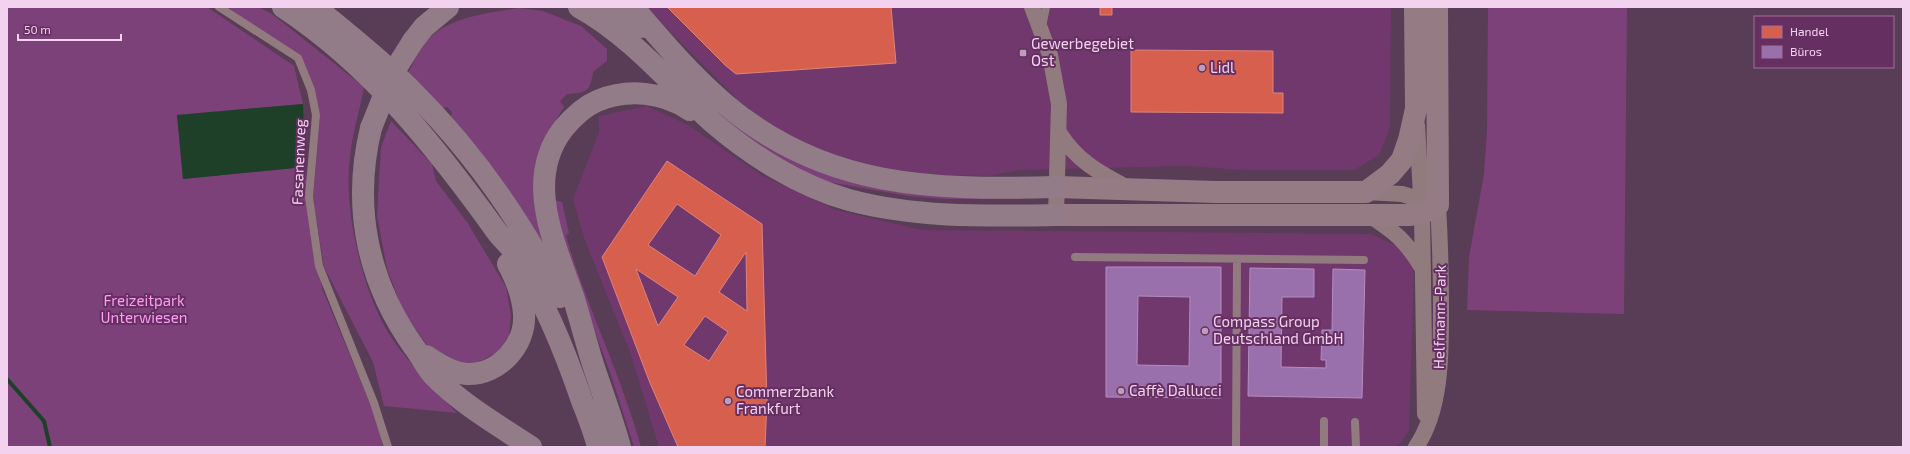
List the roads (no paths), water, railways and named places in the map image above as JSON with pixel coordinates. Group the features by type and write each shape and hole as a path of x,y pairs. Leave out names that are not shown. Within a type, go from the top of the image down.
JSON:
{"highway":[{"path":"282,7 299,18 364,72 396,104 453,170 498,233 515,254 554,326 598,447"},
{"path":"315,7 377,58 410,89 468,153 496,190 541,261 590,356"},
{"path":"448,7 424,27 413,41 393,73 371,128 363,168 362,195 370,252 379,284 390,308 434,375 453,394 531,447"},
{"path":"579,7 608,24 626,39 723,131"},
{"path":"613,7 635,22 670,50"},
{"path":"633,7 670,50 716,96 756,128 792,149 832,166 880,179 929,186 969,188 1057,187"},
{"path":"620,447 590,356 574,298 557,256 545,199 545,168 553,143 575,116 599,100 623,94 653,94 680,104 723,131 776,168 812,186 847,200 923,212 980,215 1056,215"},
{"path":"416,348 444,367 454,372 466,374 478,374 489,370 499,364 513,350 521,338 524,315 517,284 503,255 498,233"}],"main road":[{"path":"1057,187 1215,192 1366,192 1390,174 1402,160 1409,140 1416,109 1415,7"},
{"path":"1056,215 1410,215 1427,206 1437,7"}],"street":[{"path":"1032,7 1042,30 1056,79 1059,104 1060,134 1056,215"},
{"path":"1416,109 1427,206"},
{"path":"1060,134 1070,150 1078,158 1100,173 1131,189"},
{"path":"1366,192 1402,194 1427,206"},
{"name":"Helfmann-Park","path":"1426,428 1422,267 1427,206"},
{"name":"Helfmann-Park","path":"1416,447 1426,428 1437,388 1441,365 1441,252 1427,206"},
{"path":"1369,215 1398,235 1408,245 1422,267"}],"lane":[{"name":"Fasanenweg","path":"219,7 298,58 311,90 316,115 309,197 319,266 374,403 388,447"},
{"path":"1042,30 1046,7"},
{"path":"1075,257 1364,260"},
{"path":"1236,447 1237,259"},
{"path":"1324,421 1324,447"},
{"path":"1355,422 1356,447"}],"waterway":[{"path":"7,379 44,421 50,447"}],"place":[{"name":"Gewerbegebiet Ost","path":"1023,53"},
{"name":"Lidl","path":"1202,68"},
{"name":"Compass Group Deutschland GmbH","path":"1205,331"},
{"name":"Caffè Dallucci","path":"1121,391"},
{"name":"Commerzbank Frankfurt","path":"728,401"}],"park label":[{"name":"Freizeitpark Unterwiesen","path":"144,310"}]}
